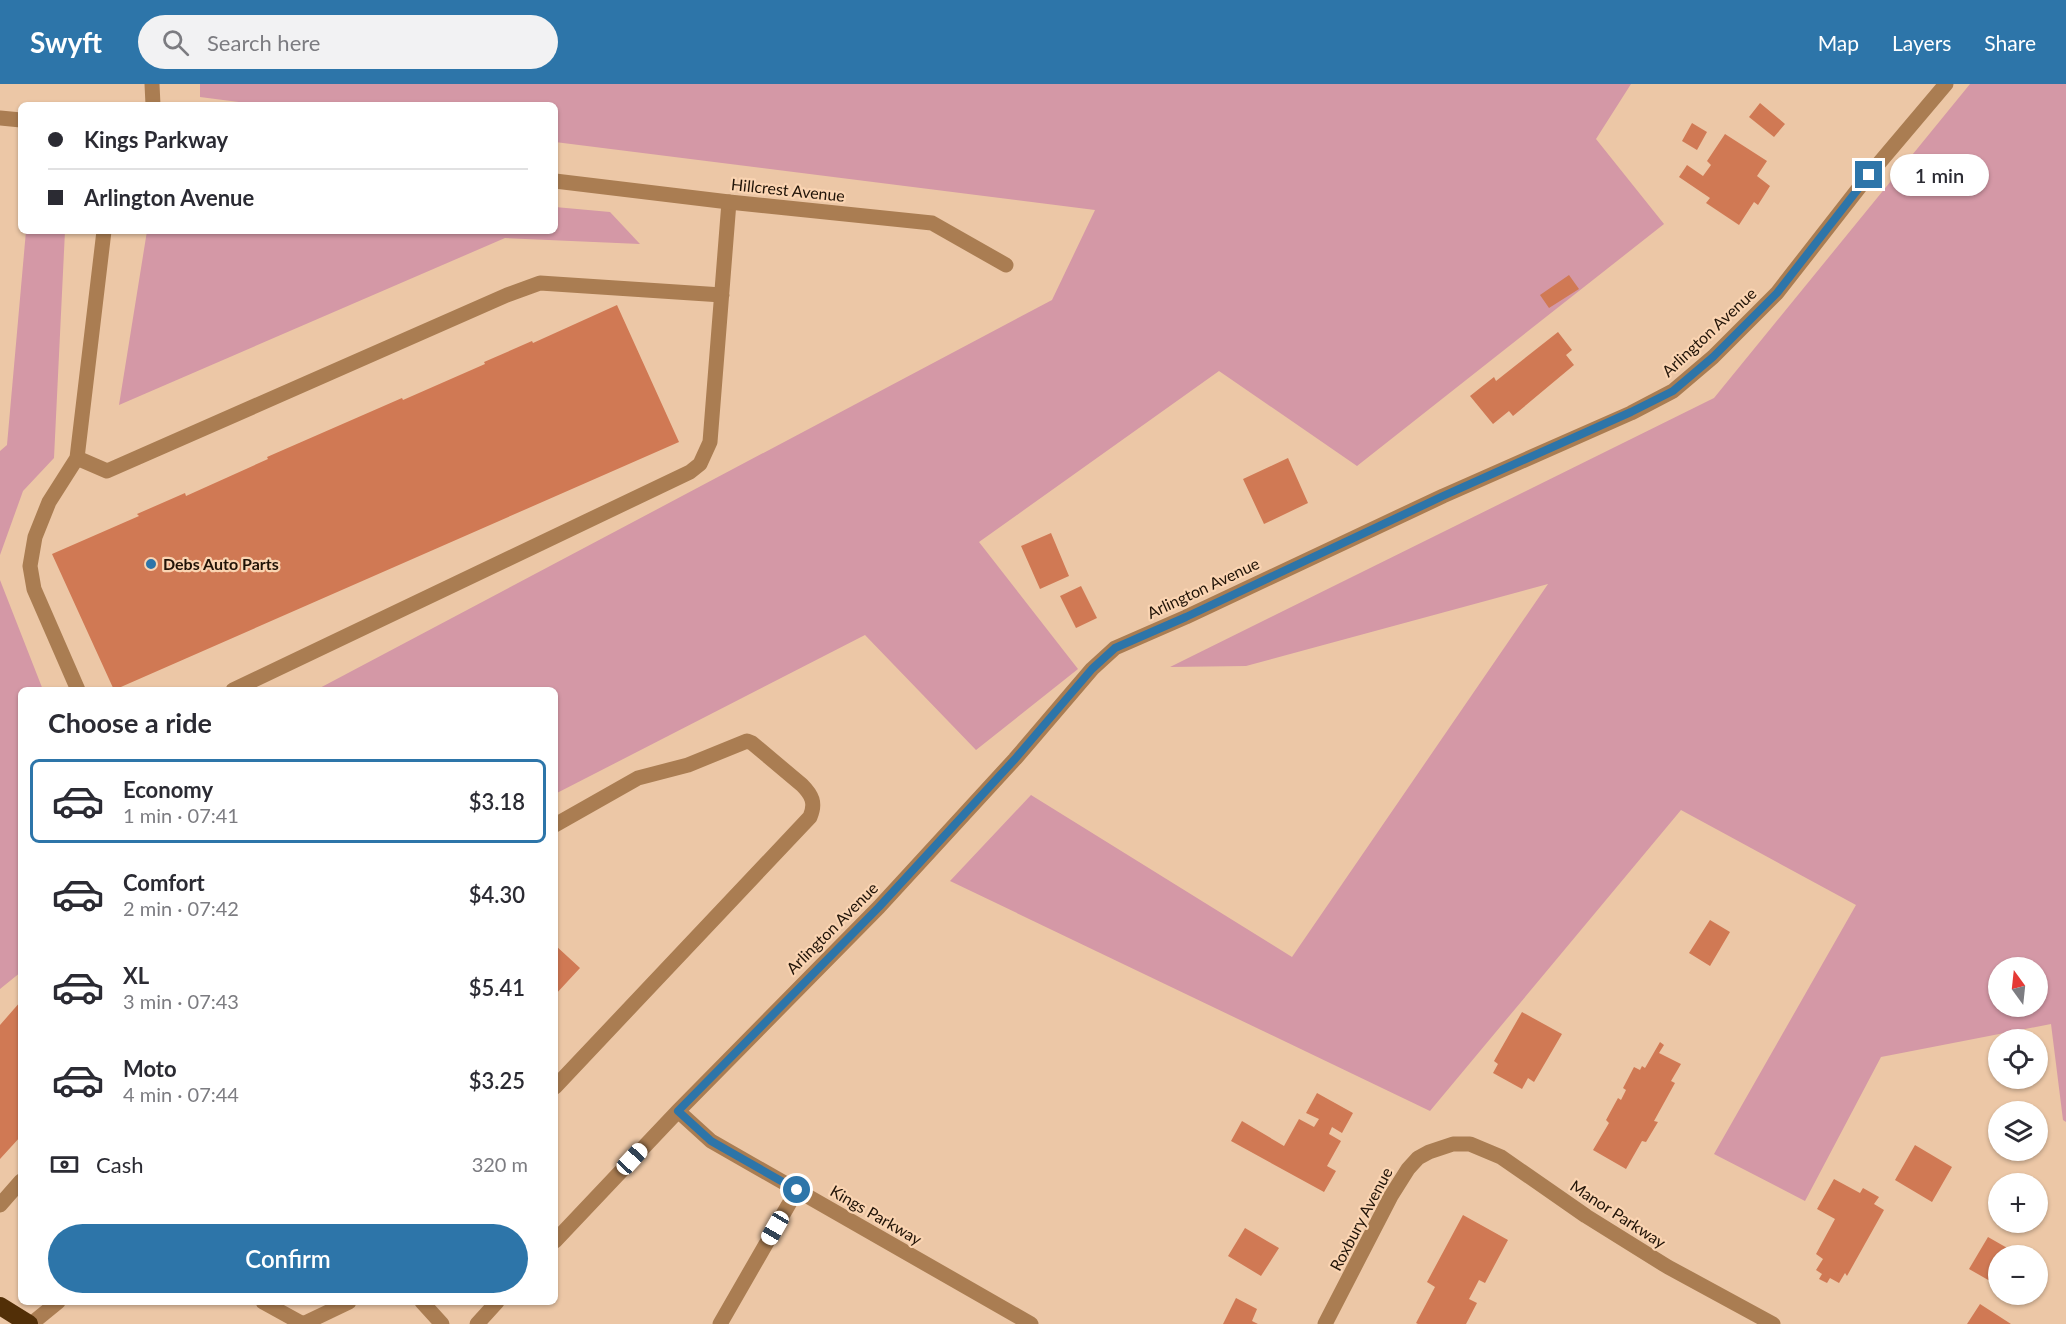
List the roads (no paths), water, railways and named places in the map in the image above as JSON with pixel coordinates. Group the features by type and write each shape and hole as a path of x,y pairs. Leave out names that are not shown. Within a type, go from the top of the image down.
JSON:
{"highway":[{"path":"0,1306 30,1324"}],"street":[{"path":"152,84 153,102"},
{"name":"Arlington Avenue","path":"558,1238 678,1111 879,907 1015,759 1092,669 1115,648 1673,391 1713,357 1777,293 1869,175 1946,84"},
{"path":"0,118 18,120"},
{"name":"Hillcrest Avenue","path":"558,181 932,223 1006,265"},
{"path":"239,687 690,472 700,464 710,442 729,202"},
{"path":"77,687 34,589 30,566 35,537 49,501 77,458 104,234"},
{"path":"77,458 107,471 496,300 540,283 722,295"},
{"path":"558,823 638,778 688,765 747,741 810,793 814,802 810,817 558,1084"},
{"name":"Kings Parkway","path":"678,1111 711,1141 1031,1324"},
{"name":"Manor Parkway","path":"1444,1146 1470,1144 1501,1157 1586,1216 1668,1268 1773,1324"},
{"name":"Roxbury Avenue","path":"1325,1324 1390,1196 1408,1169 1418,1158 1444,1146"},
{"path":"0,1205 18,1184"},
{"path":"720,1324 797,1190"},
{"path":"30,1324 54,1305"},
{"path":"268,1305 303,1324 344,1305"},
{"path":"425,1305 442,1324"},
{"path":"477,1324 494,1305"}],"place":[{"name":"Debs Auto Parts","path":"151,564"}]}
